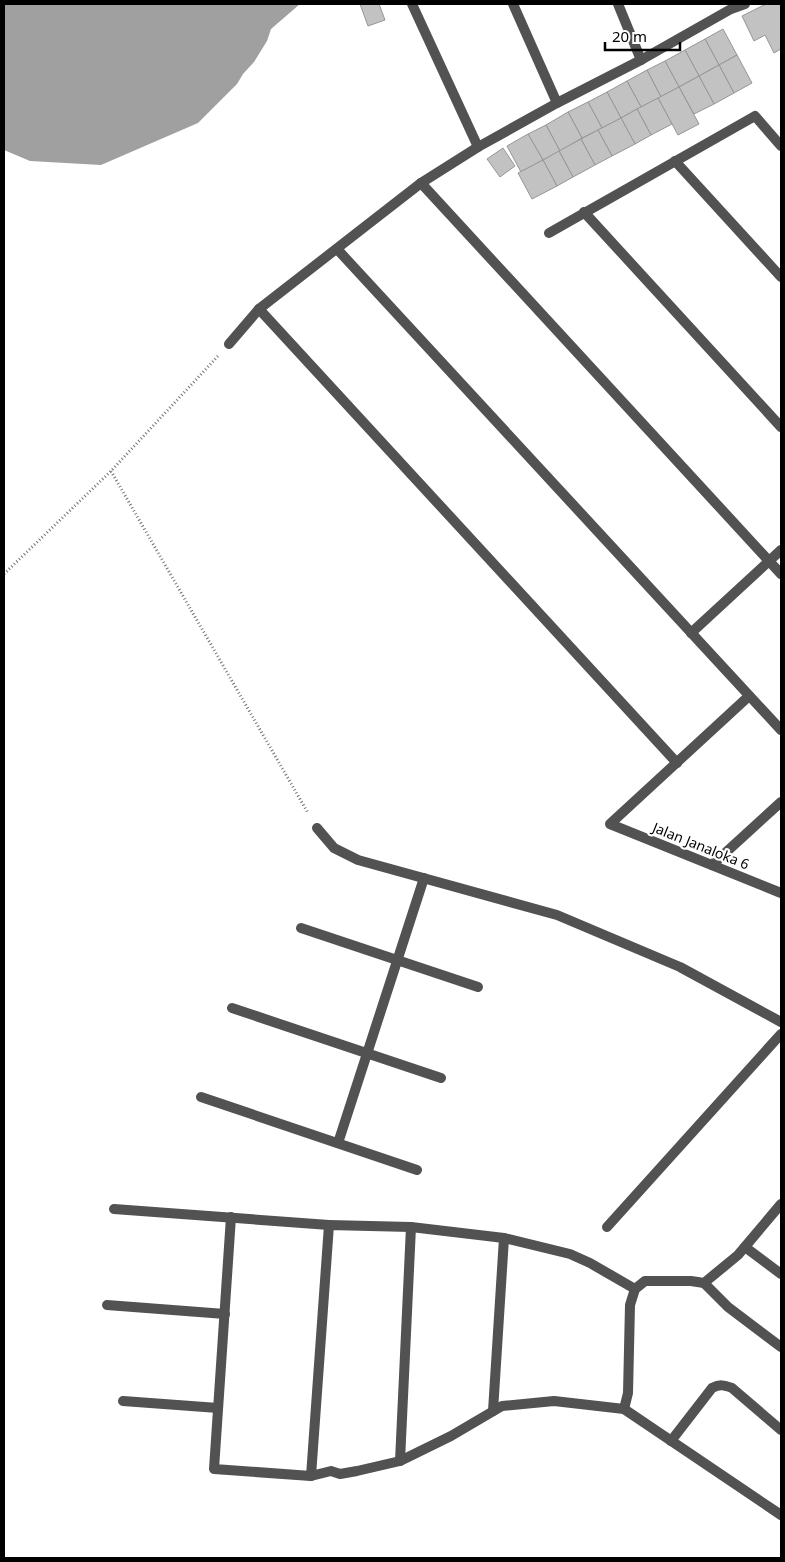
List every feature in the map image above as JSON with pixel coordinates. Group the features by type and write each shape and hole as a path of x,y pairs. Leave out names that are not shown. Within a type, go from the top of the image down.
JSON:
{"street":[{"path":"412,4 478,147"},
{"path":"513,4 557,103"},
{"path":"618,4 641,60"},
{"path":"229,344 259,309 421,183 478,147 557,103 641,60 730,6 745,4"},
{"path":"549,233 754,116 781,146"},
{"path":"675,161 781,277"},
{"path":"421,183 781,574"},
{"path":"584,212 781,427"},
{"path":"337,249 781,730"},
{"path":"259,309 677,762 749,696"},
{"path":"691,633 781,550"},
{"name":"Jalan Janaloka 6","path":"677,762 610,824 781,893"},
{"path":"712,865 781,802"},
{"path":"317,828 334,848 346,855 358,860 546,911 567,919 680,967 781,1022"},
{"path":"338,1143 424,878"},
{"path":"301,928 478,987"},
{"path":"232,1008 441,1078"},
{"path":"608,1227 781,1034"},
{"path":"201,1097 417,1170"},
{"path":"704,1283 738,1256 781,1204"},
{"path":"114,1209 330,1225 411,1227 504,1238 570,1254 590,1262 635,1289"},
{"path":"231,1217 214,1469 311,1476 331,1471 340,1474 357,1471 400,1461 451,1436 502,1406 554,1401 624,1409 781,1515"},
{"path":"311,1476 330,1225"},
{"path":"400,1461 411,1227"},
{"path":"493,1411 504,1238"},
{"path":"745,1247 781,1274"},
{"path":"624,1409 628,1393 630,1305 635,1289 645,1281 691,1281 704,1283 728,1307 781,1347"},
{"path":"107,1305 225,1314"},
{"path":"670,1441 712,1388 718,1385 732,1388 781,1430"},
{"path":"122,1401 218,1408"}],"path":[{"path":"4,574 111,471 229,344"},
{"path":"111,471 317,828"}],"shaded area":[{"path":"4,4 300,4 271,29 267,41 237,84 198,123 101,165 30,161 4,150"}],"building":[{"path":"360,4 379,4 385,20 368,26"},
{"path":"766,4 781,4 781,49 774,53 765,35 754,41 742,16"},
{"path":"723,29 737,55 719,65 705,39"},
{"path":"705,39 719,65 699,76 685,50"},
{"path":"685,50 699,76 679,87 665,61"},
{"path":"737,55 752,83 734,93 719,65"},
{"path":"665,61 679,87 661,97 647,70"},
{"path":"719,65 734,93 714,104 699,76"},
{"path":"647,70 661,97 641,107 627,81"},
{"path":"699,76 714,104 694,114 679,87"},
{"path":"627,81 641,107 621,118 607,92"},
{"path":"679,87 699,124 678,135 658,98"},
{"path":"607,92 621,118 602,128 588,102"},
{"path":"658,98 672,124 651,135 637,109"},
{"path":"588,102 602,128 582,138 568,112"},
{"path":"637,109 651,135 635,144 621,118"},
{"path":"568,112 582,138 560,151 546,125"},
{"path":"621,118 635,144 612,156 598,130"},
{"path":"546,125 560,151 543,160 528,134"},
{"path":"598,130 612,156 595,165 581,139"},
{"path":"528,134 543,160 521,172 507,146"},
{"path":"581,139 595,165 573,177 559,151"},
{"path":"503,148 515,166 500,177 487,159"},
{"path":"559,151 573,177 557,186 543,160"},
{"path":"543,160 557,186 532,199 518,173"}]}
